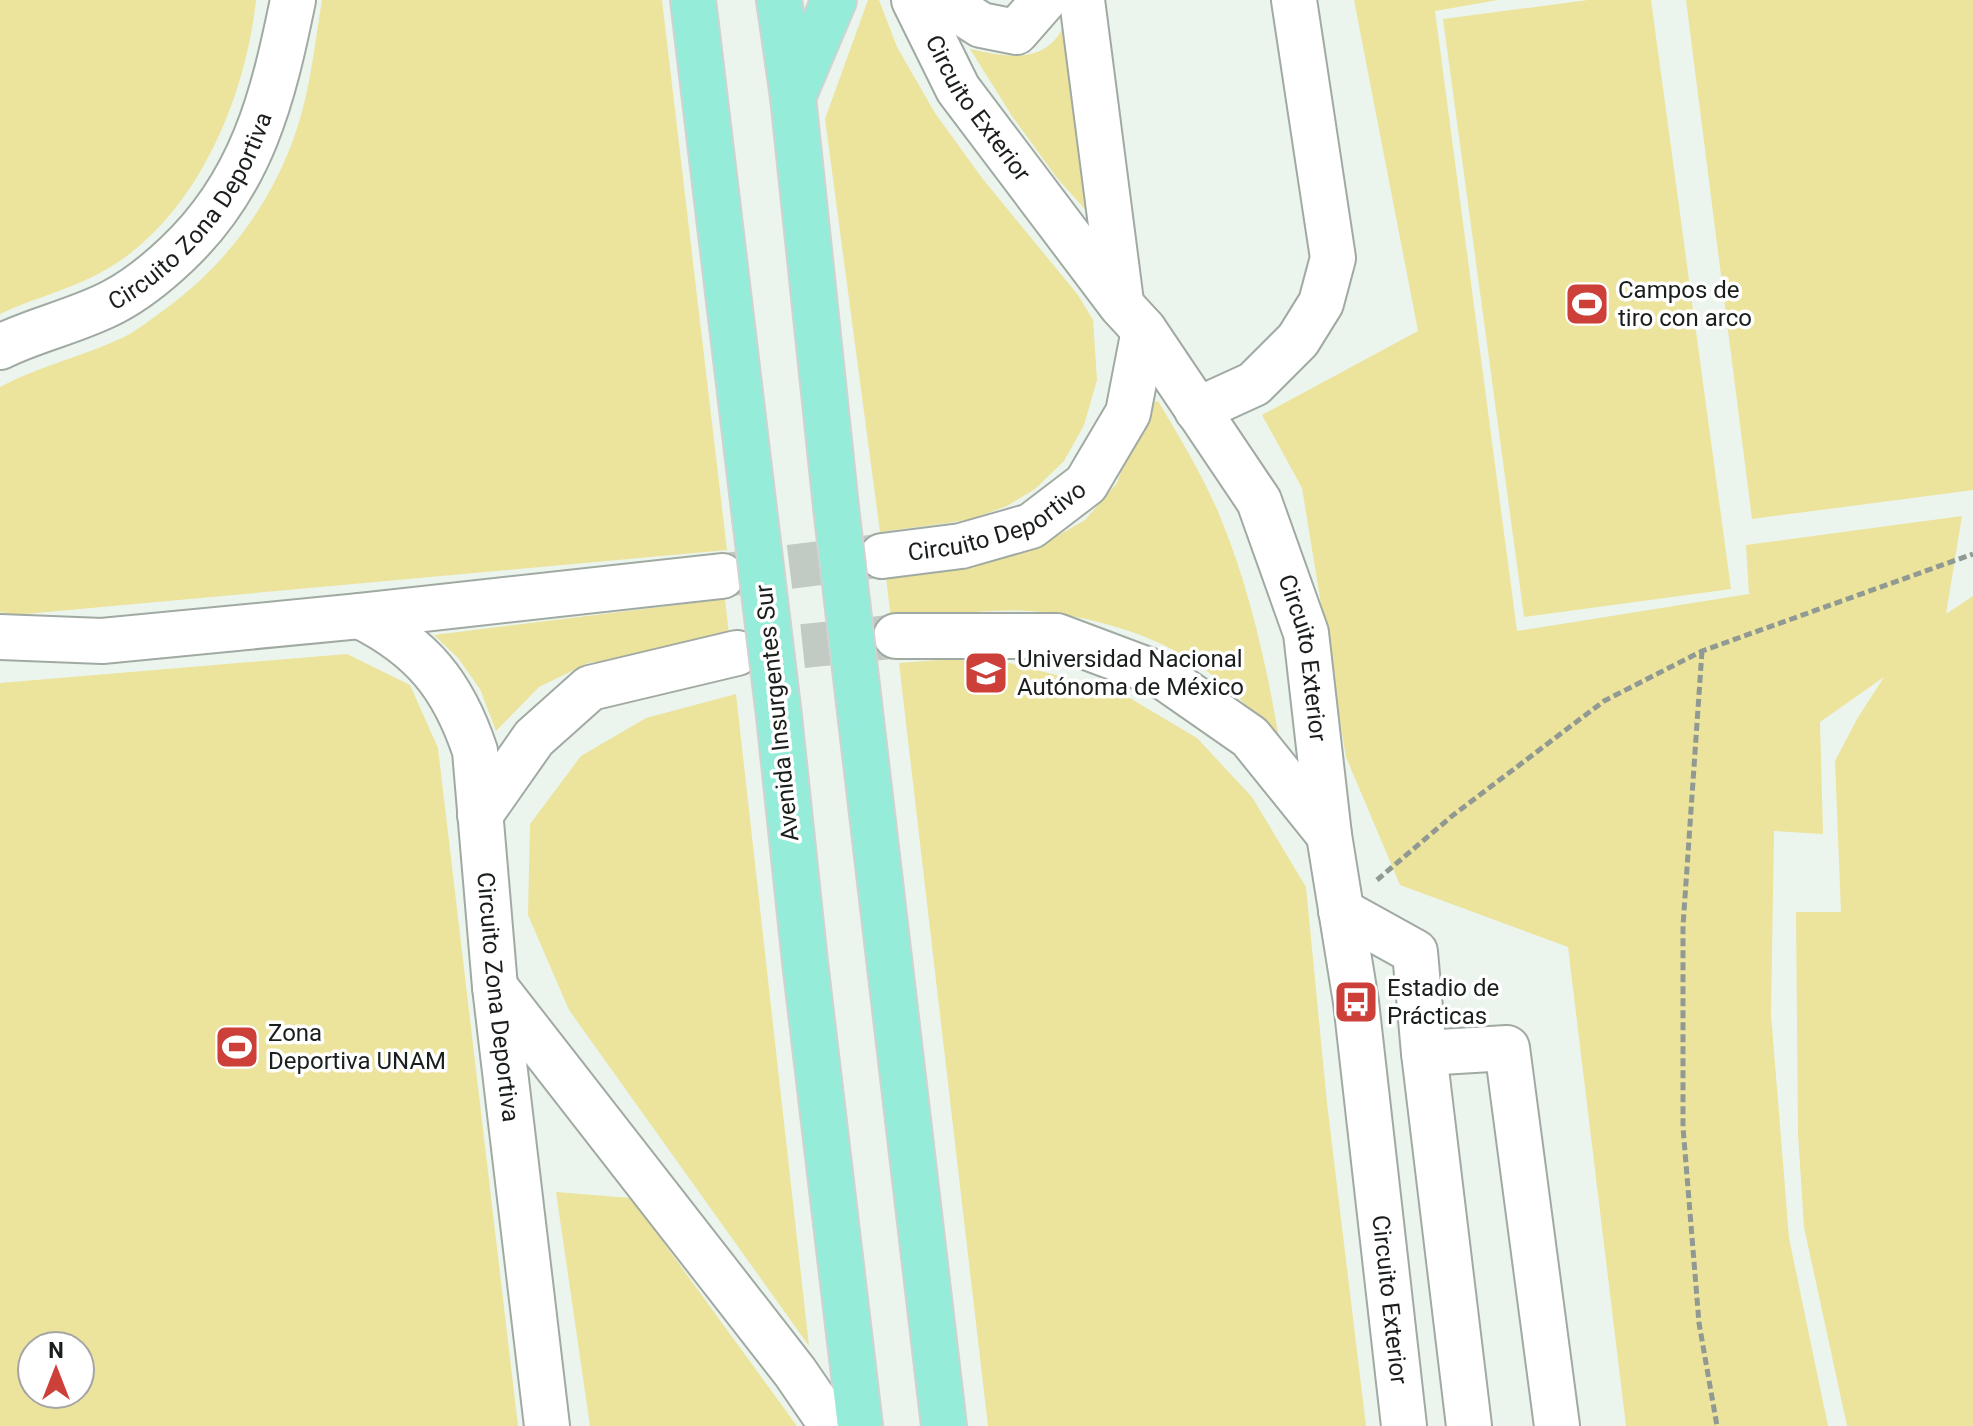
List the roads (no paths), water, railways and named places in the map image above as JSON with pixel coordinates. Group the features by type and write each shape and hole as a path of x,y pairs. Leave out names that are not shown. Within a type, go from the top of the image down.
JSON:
{"main road":[{"name":"Avenida Insurgentes Sur","path":"693,0 860,1426"},
{"path":"779,0 793,97 836,507 944,1426"},
{"path":"793,97 834,0"}],"street":[{"name":"Circuito Zona Deportiva","path":"0,347 113,302 162,269 215,213 238,178 257,138 281,59 293,0"},
{"name":"Circuito Exterior","path":"914,0 958,89 1132,317 1259,501 1306,633 1329,835 1357,1014 1404,1426"},
{"path":"942,0 981,25 1016,32 1044,0"},
{"path":"1082,0 1132,317"},
{"path":"1197,410 1254,384 1298,340 1321,303 1333,258 1294,0"},
{"name":"Circuito Deportivo","path":"882,556 961,546 1031,526 1086,484 1128,413 1132,317"},
{"path":"0,637 102,641 722,576"},
{"name":"Circuito Zona Deportiva","path":"360,616 387,629 412,647 433,669 451,693 475,751 495,987 547,1426"},
{"path":"896,636 1057,636 1161,675 1250,737 1329,835"},
{"path":"480,815 534,738 590,688 737,653"},
{"path":"1341,911 1415,952 1424,1053 1469,1426"},
{"path":"495,987 795,1372 832,1426"},
{"path":"1424,1053 1507,1048 1557,1426"}],"tunnel":[{"path":"724,575 878,556"},
{"path":"737,653 890,637"}],"place":[{"name":"Campos de tiro con arco","path":"1587,304"},
{"name":"Universidad Nacional Autónoma de México","path":"986,673"},
{"name":"Estadio de Prácticas","path":"1356,1002"},
{"name":"Zona Deportiva UNAM","path":"237,1047"}]}
